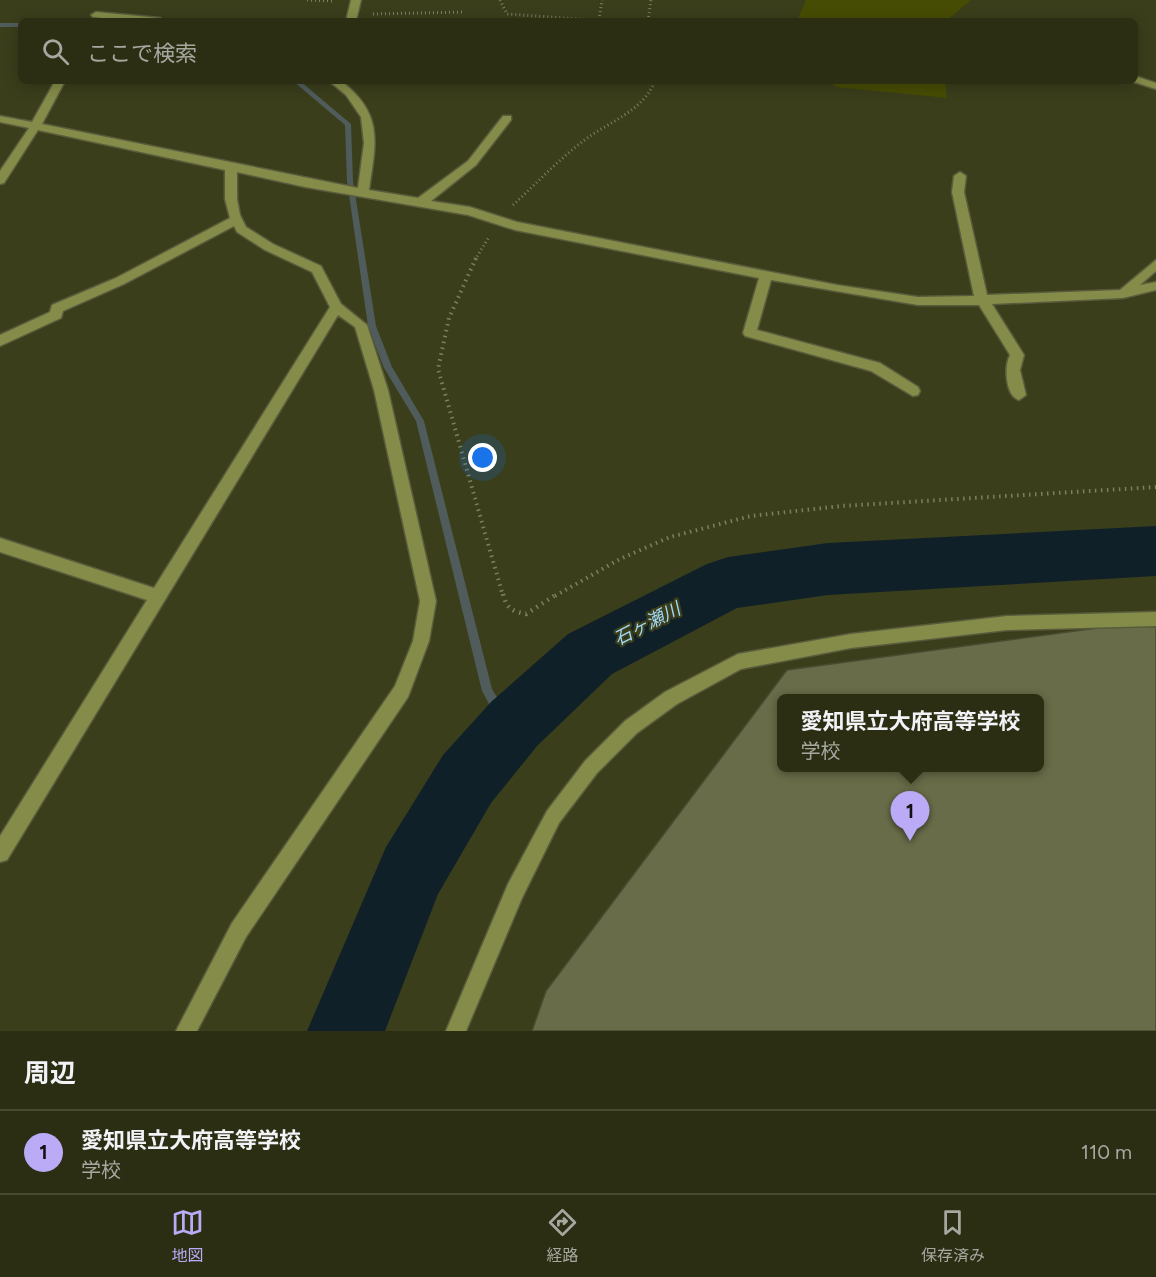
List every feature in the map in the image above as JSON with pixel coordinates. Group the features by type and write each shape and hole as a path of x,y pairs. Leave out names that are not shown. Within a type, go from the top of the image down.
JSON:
{"street":[{"path":"352,17 356,1"},
{"path":"96,14 133,18"},
{"path":"1138,80 1156,86"},
{"path":"0,180 35,127 58,84"},
{"path":"338,84 353,94 369,117 370,138 363,193"},
{"path":"420,202 472,163 507,118"},
{"path":"0,119 363,193 470,211 514,226 766,276 918,301 984,302 1123,294 1156,286"},
{"path":"186,1031 239,930 402,691 421,641 429,601 381,390 362,325 336,307 317,269 269,247 241,229 236,220 231,199 231,167"},
{"path":"960,176 958,192 975,278 984,302 1017,355 1012,362 1012,368 1019,395"},
{"path":"0,341 56,315 57,308 120,281 236,220"},
{"path":"1123,294 1156,264"},
{"path":"766,276 750,333 875,367 913,391"},
{"path":"0,853 336,307"},
{"path":"0,545 159,597"},
{"path":"456,1031 514,891 553,817 591,767 631,727 670,698 738,662 851,641 1007,623 1156,619"}],"path":[{"path":"307,0 356,1"},
{"path":"500,0 507,14 568,18"},
{"path":"599,18 603,0"},
{"path":"648,18 651,0"},
{"path":"352,17 465,12"},
{"path":"654,84 652,92 582,142 505,213 473,261 442,339 438,369 506,605 512,611 526,614 574,583 618,561 679,534 720,522 792,510 1156,487"}],"shaded area":[{"path":"806,0 971,0 950,18 798,18"},
{"path":"832,84 945,84 947,98 836,87"}],"building":[{"path":"1127,624 1156,627 1156,1031 532,1031 546,991 787,670"}],"waterway":[{"path":"0,25 18,25"},
{"path":"300,84 348,124 350,181 372,326 388,368 420,421 487,691 503,718 514,724"},
{"name":"石ヶ瀬川","path":"346,1031 411,872 467,779 514,724 590,654 728,583 828,569 1156,551"}],"place":[{"name":"愛知県立大府高等学校","path":"910,841"}]}
